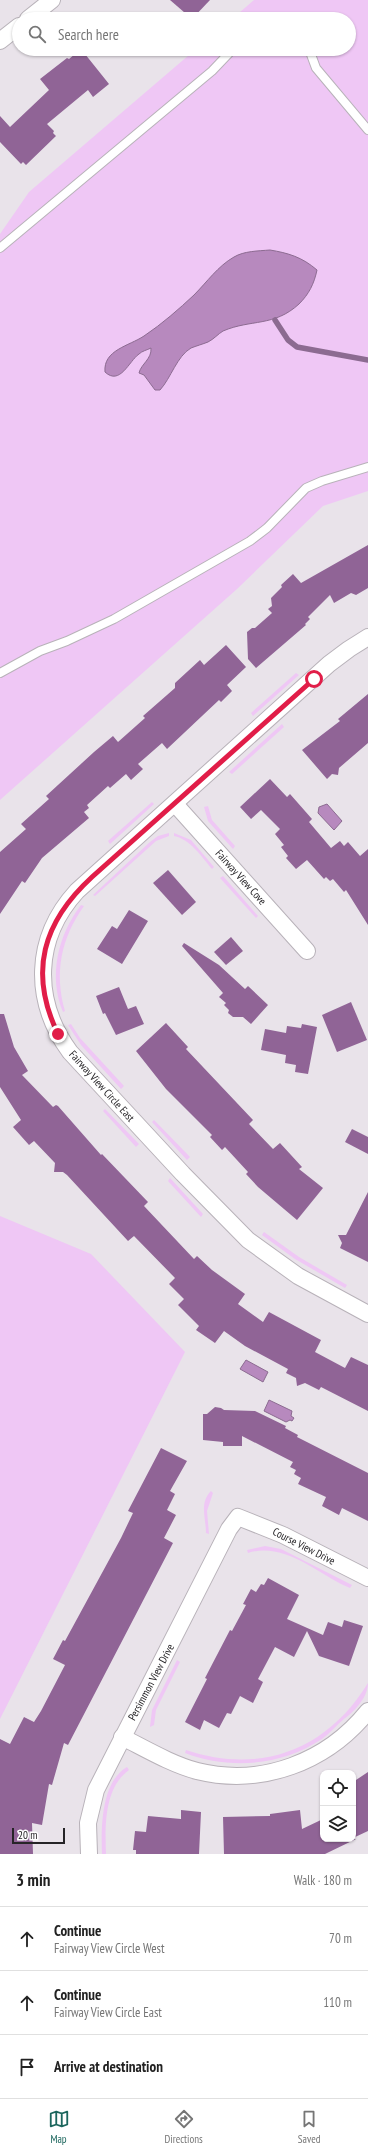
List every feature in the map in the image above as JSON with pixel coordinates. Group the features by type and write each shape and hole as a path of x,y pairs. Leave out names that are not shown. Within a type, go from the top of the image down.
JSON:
{"street":[{"path":"37,12 52,0"},
{"path":"0,41 12,32"},
{"name":"Fairway View Circle East","path":"368,637 349,649 330,664 77,890 60,912 49,936 43,966 44,995 50,1015 64,1044 82,1066 235,1229 282,1266 312,1285 368,1314"},
{"name":"Fairway View Cove","path":"175,804 308,951"},
{"name":"Course View Drive","path":"238,1517 271,1530 368,1578"},
{"name":"Persimmon View Drive","path":"89,1854 88,1823 92,1801 101,1778 229,1529 238,1517"},
{"path":"122,1737 169,1760 196,1770 227,1776 257,1775 284,1770 317,1755 334,1745 368,1711"}],"lane":[{"path":"0,248 212,71 226,56"},
{"path":"311,56 316,68 368,130"},
{"path":"0,673 40,651 67,641 141,604 250,541 266,528 297,495 312,484 368,467"}],"shaded area":[{"path":"254,0 368,0 368,491 323,506 237,589 0,800 0,234 29,192 188,56 356,56 356,12 240,12"},
{"path":"270,250 295,256 317,270 313,284 308,293 299,304 290,311 281,316 262,322 233,327 223,331 208,342 191,348 182,356 160,390 155,390 144,375 139,373 150,355 151,348 143,351 135,357 120,374 110,376 105,372 105,365 108,358 118,350 138,340 164,321 194,295 228,261 242,254"},
{"path":"296,673 299,675 253,716 251,713"},
{"path":"282,724 284,727 232,774 229,772"},
{"path":"152,802 154,804 110,844 108,841"},
{"path":"327,804 342,821 334,830 318,813 319,807"},
{"path":"208,806 212,820 235,846 233,849 208,821 204,807"},
{"path":"169,833 169,836 156,841 95,896 93,895 150,842 158,836"},
{"path":"174,833 191,840 214,867 212,869 195,849 185,841 174,836"},
{"path":"223,876 258,916 256,918 220,878"},
{"path":"81,905 84,906 70,931 62,956 60,983 65,1011 63,1012 56,984 58,956 66,929"},
{"path":"71,1024 80,1038 124,1086 121,1089 81,1045 68,1025"},
{"path":"105,1109 139,1144 136,1147 103,1111"},
{"path":"154,1120 190,1157 187,1160 152,1122"},
{"path":"170,1178 203,1214 201,1217 168,1181"},
{"path":"0,1216 91,1254 185,1352 0,1719"},
{"path":"264,1232 299,1257 347,1285 345,1288 295,1259 262,1235"},
{"path":"246,1360 268,1372 263,1382 240,1369"},
{"path":"269,1400 292,1411 291,1416 294,1418 292,1421 290,1420 286,1422 264,1411"},
{"path":"211,1491 213,1493 207,1511 209,1534 206,1533 204,1506 207,1496"},
{"path":"265,1546 281,1549 352,1585 350,1588 341,1584 285,1554 273,1551 248,1553 247,1550"},
{"path":"177,1660 180,1662 156,1710 154,1725 150,1727 152,1710"},
{"path":"368,1683 366,1693 352,1712 322,1739 290,1755 272,1760 237,1763 220,1762 185,1753 186,1750 214,1757 240,1760 266,1757 290,1751 312,1740 333,1725 351,1706"},
{"path":"127,1767 129,1770 121,1778 110,1797 106,1820 106,1854 102,1854 104,1806 107,1794 118,1774"}],"building":[{"path":"170,0 210,0 199,12 184,12"},
{"path":"73,56 87,56 109,84 93,97 88,90 47,124 54,131 53,133 56,136 26,165 23,162 21,164 0,142 0,116 10,127 49,90 40,79 67,58 69,59"},
{"path":"368,545 368,588 356,595 351,593 334,603 330,595 308,617 310,619 305,624 306,625 256,668 248,659 247,632 252,628 255,628 272,613 268,609 272,606 271,598 282,587 281,585 293,574 301,583"},
{"path":"226,645 246,667 227,685 232,691 221,702 219,700 167,749 162,743 138,764 143,769 131,780 126,774 110,788 108,786 87,805 89,808 84,812 89,818 42,858 25,883 22,881 0,914 0,852 26,829 21,824 49,799 46,796 94,752 113,736 118,742 145,718 143,716 175,688 175,683 200,660 204,665"},
{"path":"368,694 368,743 339,768 338,775 332,774 327,779 302,750 340,721 338,719"},
{"path":"270,779 287,797 290,794 312,819 309,822 331,848 340,841 344,846 348,842 360,856 368,849 368,925 346,890 344,892 333,879 330,881 326,877 324,879 307,860 296,869 286,858 288,856 281,847 284,845 275,834 280,829 261,810 251,819 240,807"},
{"path":"168,870 196,902 182,915 153,883"},
{"path":"129,910 148,921 122,964 97,949 112,926 117,929"},
{"path":"231,937 243,951 226,965 214,952"},
{"path":"184,943 219,965 245,989 248,986 268,1005 251,1024 243,1017 233,1017 228,1013 229,1010 224,1005 226,1003 219,997 223,993 182,946"},
{"path":"119,987 128,1009 136,1006 144,1024 116,1035 105,1013 103,1014 96,996"},
{"path":"351,1002 367,1040 337,1052 322,1015"},
{"path":"0,1014 4,1014 14,1047 28,1071 22,1075 53,1107 56,1105 58,1106 101,1155 102,1154 148,1202 144,1206 194,1259 197,1256 212,1270 245,1294 238,1304 263,1322 269,1312 321,1340 315,1352 345,1368 351,1357 368,1365 368,1411 321,1387 319,1390 305,1383 297,1386 296,1378 286,1373 288,1369 245,1346 224,1331 215,1343 196,1330 199,1326 178,1305 184,1299 169,1284 175,1278 134,1236 128,1241 67,1175 63,1172 54,1172 55,1163 34,1141 29,1145 13,1127 21,1120 0,1087"},
{"path":"166,1023 188,1047 186,1049 253,1120 249,1124 273,1149 280,1143 302,1167 299,1169 323,1188 297,1220 258,1187 246,1174 248,1172 225,1147 222,1150 210,1137 212,1135 166,1089 136,1051"},
{"path":"302,1024 317,1027 308,1074 295,1072 296,1065 285,1063 286,1055 261,1050 265,1029 286,1033 287,1026 301,1028"},
{"path":"352,1129 368,1137 368,1154 345,1142"},
{"path":"368,1192 368,1262 340,1248 342,1243 338,1235 346,1235"},
{"path":"215,1407 224,1410 255,1411 286,1426 285,1428 298,1435 297,1437 368,1473 368,1521 342,1508 339,1515 322,1506 326,1497 298,1484 301,1478 294,1474 296,1470 290,1467 293,1462 242,1436 242,1446 223,1446 223,1442 203,1440 203,1414 207,1414"},
{"path":"161,1448 187,1461 170,1491 175,1494 167,1510 176,1515 164,1538 173,1543 68,1745 64,1743 52,1785 49,1784 42,1825 32,1823 33,1854 0,1854 0,1739 10,1744 24,1717 34,1722 41,1711 65,1665 53,1659 63,1640 65,1641 121,1538 133,1513 128,1511"},
{"path":"268,1578 299,1595 287,1619 323,1635 328,1622 342,1627 344,1620 363,1626 349,1666 319,1656 307,1631 294,1657 275,1647 258,1679 263,1682 253,1703 240,1696 231,1714 227,1713 219,1728 204,1720 200,1730 185,1722 207,1679 205,1678 230,1630 232,1631 246,1605 243,1604 251,1589 256,1592 261,1584 264,1585"},
{"path":"368,1772 368,1831 356,1837 356,1806 356,1780"},
{"path":"181,1810 201,1812 199,1854 136,1854 136,1850 133,1850 135,1831 146,1832 148,1816 181,1819"},
{"path":"300,1810 302,1829 320,1820 320,1842 350,1842 325,1854 224,1854 223,1817 270,1816 270,1814"}],"waterway":[{"path":"275,320 288,340 297,347 368,360"}],"route":[{"path":"58,1034 53,1024 44,995 43,973 45,950 53,924 67,902 77,890 314,679"}]}
